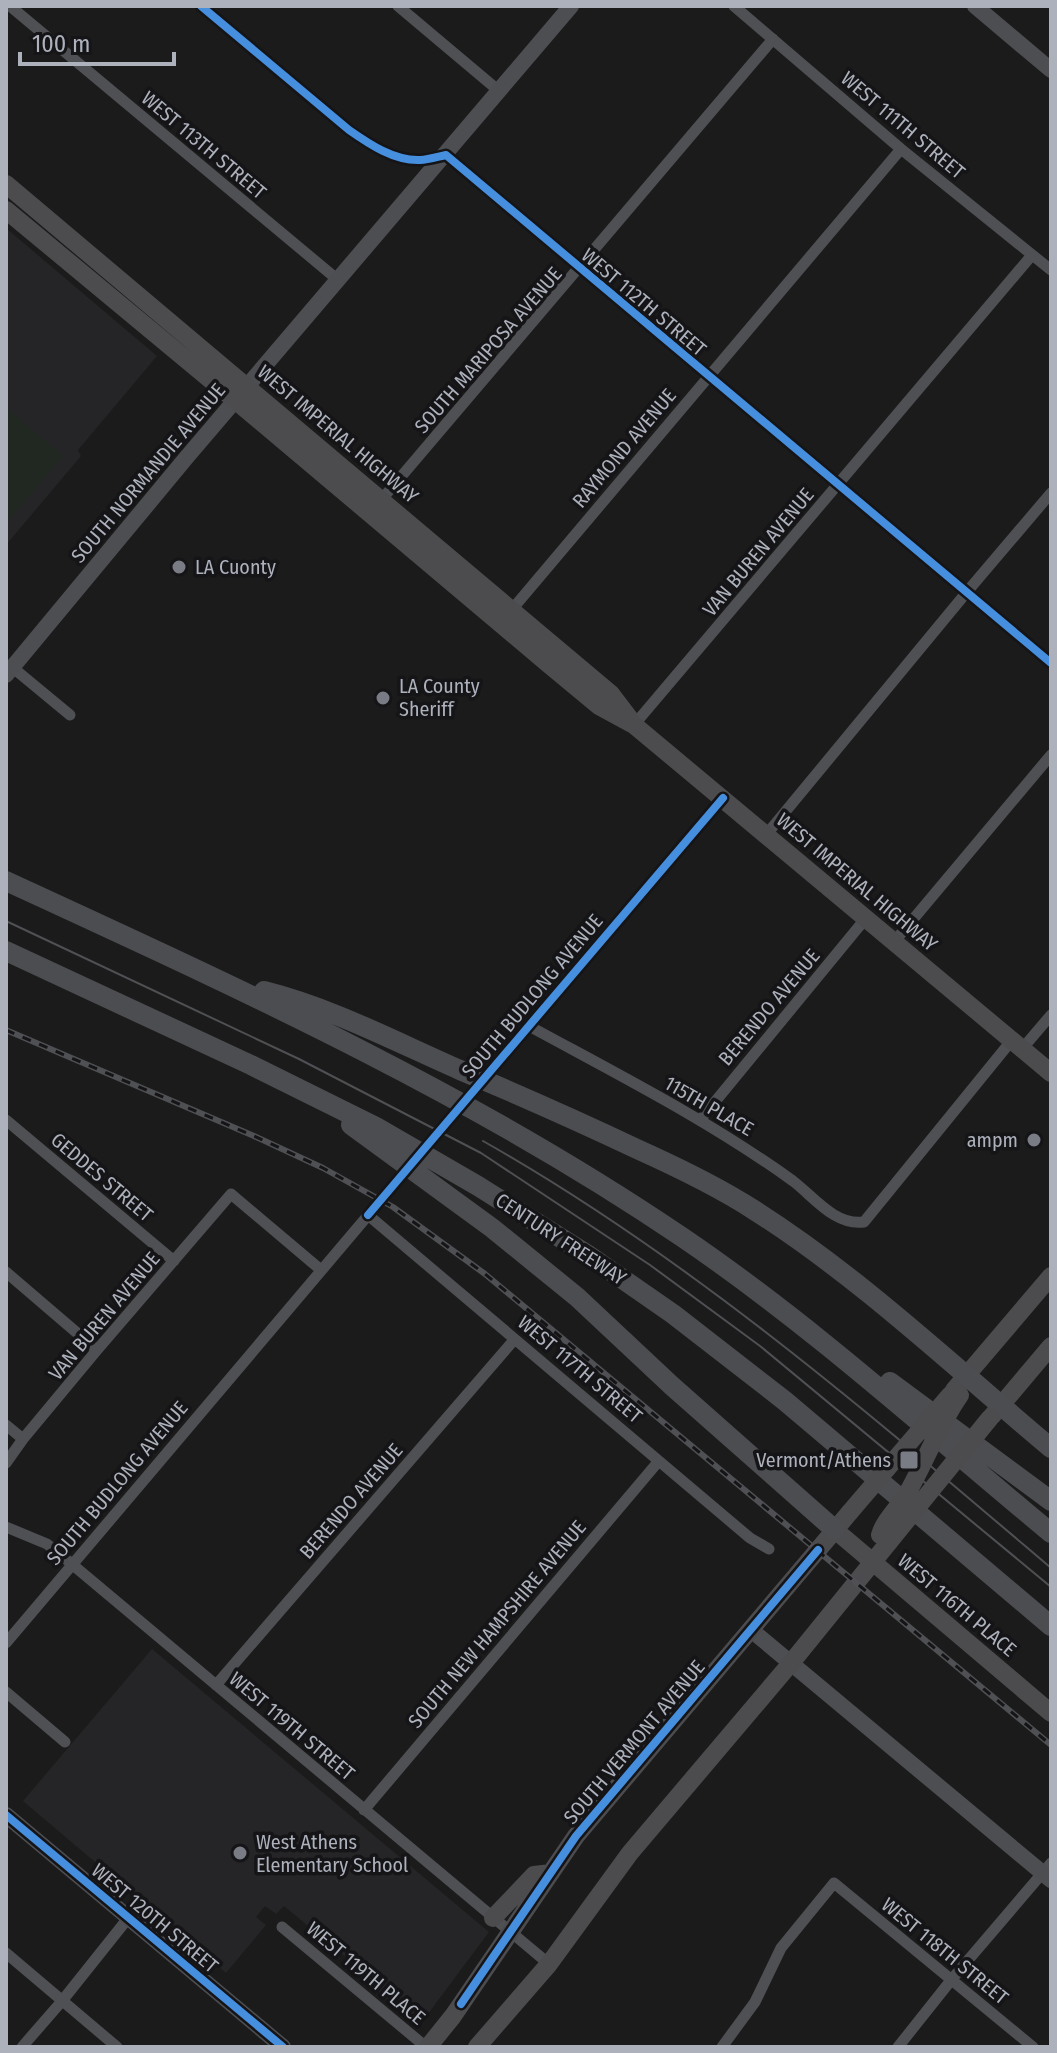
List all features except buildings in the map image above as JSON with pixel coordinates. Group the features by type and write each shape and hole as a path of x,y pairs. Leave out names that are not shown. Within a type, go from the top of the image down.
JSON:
{"highway":[{"path":"6,881 221,980 450,1095 541,1148 777,1299 1051,1501"},
{"name":"CENTURY FREEWAY","path":"6,951 302,1089 402,1141 503,1200 673,1314 785,1401 1048,1622"},
{"path":"221,980 291,998 337,1017 573,1119 697,1177 794,1236 866,1292 960,1387 1051,1448"},
{"path":"302,1089 492,1228 577,1297 835,1530"},
{"path":"684,1238 791,1318 1051,1533"},
{"path":"968,1464 1051,1542"}],"main road":[{"name":"SOUTH NORMANDIE AVENUE","path":"9,671 571,6"},
{"path":"975,6 1051,70"},
{"name":"WEST IMPERIAL HIGHWAY","path":"6,184 241,393 369,514 611,694 634,725"},
{"name":"WEST IMPERIAL HIGHWAY","path":"6,210 381,499 506,617 522,642 599,706 634,725 1051,1073"},
{"path":"522,642 536,643 583,682 611,694"},
{"name":"SOUTH VERMONT AVENUE","path":"427,2047 453,2016 576,1836 960,1387 1051,1276"},
{"path":"477,2047 549,1964 630,1853 873,1563 884,1539 1051,1346"},
{"path":"884,1539 882,1529 921,1470 960,1387"},
{"name":"WEST 116TH PLACE","path":"835,1530 1051,1713"},
{"path":"750,1629 1048,1872"},
{"name":"WEST 120TH STREET","path":"6,1815 283,2047"},
{"path":"493,1918 534,1875 551,1873"},
{"path":"441,2047 453,2016"}],"street":[{"name":"WEST 113TH STREET","path":"10,6 338,280"},
{"path":"201,6 349,130 370,144 386,152 415,159 446,155"},
{"path":"398,6 499,91"},
{"name":"WEST 111TH STREET","path":"734,6 901,149 1051,270"},
{"name":"SOUTH MARIPOSA AVENUE","path":"369,514 773,39"},
{"name":"RAYMOND AVENUE","path":"506,617 901,149"},
{"name":"WEST 112TH STREET","path":"446,155 1051,663"},
{"name":"VAN BUREN AVENUE","path":"634,725 1032,255"},
{"path":"766,835 1051,493"},
{"path":"9,671 70,715"},
{"path":"894,942 1051,755"},
{"name":"SOUTH BUDLONG AVENUE","path":"6,1643 723,798"},
{"name":"BERENDO AVENUE","path":"700,1120 866,918"},
{"path":"1017,1044 1051,1015"},
{"name":"115TH PLACE","path":"529,1026 700,1120 754,1153 833,1214 853,1224 864,1222 1017,1044"},
{"name":"GEDDES STREET","path":"6,1120 174,1261"},
{"name":"VAN BUREN AVENUE","path":"6,1463 97,1350 231,1194 321,1270"},
{"name":"WEST 117TH STREET","path":"368,1215 658,1462 750,1538 769,1549"},
{"path":"6,1272 97,1350"},
{"name":"BERENDO AVENUE","path":"216,1685 514,1340"},
{"path":"6,1425 23,1439"},
{"name":"SOUTH NEW HAMPSHIRE AVENUE","path":"364,1810 658,1462"},
{"name":"WEST 119TH STREET","path":"6,1527 47,1544 72,1564 549,1964"},
{"path":"6,1692 65,1742"},
{"path":"898,2047 952,1979 1048,1872"},
{"name":"WEST 118TH STREET","path":"722,2047 755,2002 781,1948 834,1883 1033,2047"},
{"path":"22,2047 129,1917"},
{"name":"WEST 119TH PLACE","path":"282,1927 427,2047"},
{"path":"6,1953 117,2047"}],"shaded area":[{"path":"6,228 157,356 78,450 81,456 6,545"},
{"path":"6,408 63,456 6,523"},
{"name":"West Athens Elementary School","path":"152,1649 489,1932 419,2026 351,1969 354,1964 284,1906 276,1914 265,1906 256,1917 266,1925 226,1973 23,1801"}],"tram line":[{"path":"6,921 299,1059 481,1153 650,1265 760,1346 1051,1587"},
{"path":"483,1141 634,1236 706,1287 847,1397 1051,1568"}],"railway":[{"path":"6,1030 254,1136 323,1168 393,1207 485,1274 1051,1745"}],"cycle path":[{"path":"201,6 365,141 391,155 410,160 446,155 1051,663"},
{"path":"368,1215 723,798"},
{"path":"461,2004 576,1836 818,1550"},
{"path":"6,1815 283,2047"}],"place":[{"name":"LA Cuonty","path":"179,567"},
{"name":"LA County Sheriff","path":"383,698"},
{"name":"ampm","path":"1034,1140"},
{"name":"Vermont/Athens","path":"909,1460"},
{"name":"West Athens Elementary School","path":"240,1853"}]}
